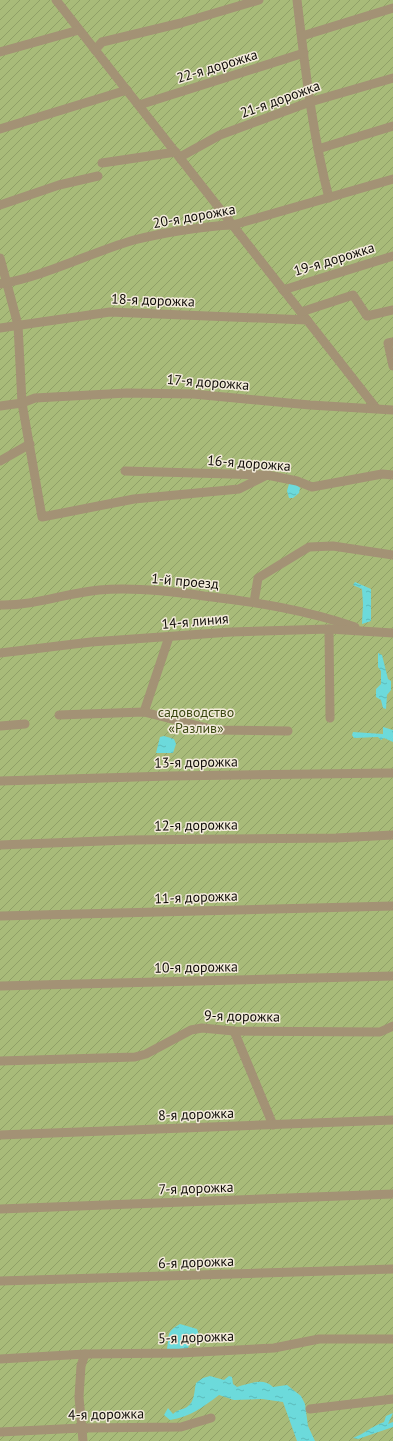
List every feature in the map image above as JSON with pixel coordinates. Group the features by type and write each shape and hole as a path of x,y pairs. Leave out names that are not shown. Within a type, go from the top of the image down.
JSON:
{"street":[{"path":"56,0 376,408"},
{"path":"95,50 102,42 181,23 259,0"},
{"path":"297,0 310,102 328,198"},
{"path":"302,36 393,8"},
{"path":"0,52 79,30"},
{"name":"22-я дорожка","path":"138,105 304,53"},
{"name":"21-я дорожка","path":"102,163 178,155 220,135 310,102 393,78"},
{"path":"0,129 127,90"},
{"path":"318,149 393,126"},
{"path":"0,205 59,185 98,176"},
{"name":"20-я дорожка","path":"3,283 74,262 134,240 214,226 233,225 393,179"},
{"name":"19-я дорожка","path":"284,290 393,256"},
{"path":"0,258 3,283 18,325 22,403 42,517 134,499 239,489 267,476"},
{"path":"301,312 353,295 367,316 393,310"},
{"name":"18-я дорожка","path":"0,328 110,312 307,320"},
{"path":"393,342 388,343 393,366"},
{"name":"17-я дорожка","path":"0,406 22,403 35,398 127,392 193,394 393,410"},
{"path":"0,461 30,444"},
{"name":"16-я дорожка","path":"125,471 267,476 297,481 312,487 382,474 393,475"},
{"path":"254,602 258,578 308,547 333,546 393,555"},
{"name":"1-й проезд","path":"0,605 49,600 98,590 168,591 254,602 320,615 365,631"},
{"path":"329,629 330,718"},
{"name":"14-я линия","path":"0,653 91,642 231,632 329,629 393,633"},
{"path":"144,712 169,637"},
{"path":"60,715 144,712 215,730 288,731"},
{"path":"0,726 25,724"},
{"name":"13-я дорожка","path":"0,781 169,776 393,773"},
{"name":"12-я дорожка","path":"0,845 128,840 336,838 393,835"},
{"name":"11-я дорожка","path":"0,916 393,906"},
{"name":"10-я дорожка","path":"0,986 393,976"},
{"name":"9-я дорожка","path":"0,1061 135,1057 146,1054 191,1030 202,1028 234,1031 380,1032 393,1026"},
{"path":"234,1031 273,1125"},
{"name":"8-я дорожка","path":"0,1135 393,1120"},
{"name":"7-я дорожка","path":"0,1209 393,1194"},
{"name":"6-я дорожка","path":"0,1281 393,1269"},
{"name":"5-я дорожка","path":"0,1359 85,1354 180,1353 274,1348 320,1339 393,1339"},
{"path":"83,1441 78,1398 81,1366 85,1354"},
{"path":"310,1409 393,1399"},
{"name":"4-я дорожка","path":"0,1432 81,1428 182,1427 211,1418"}],"green space":[{"name":"садоводство «Разлив»","path":"0,0 393,0 393,1441 0,1441"}],"water":[{"path":"295,483 300,488 299,493 293,498 289,498 287,491 289,484"},
{"path":"355,582 371,589 371,621 362,624 362,589 353,585"},
{"path":"378,653 382,655 388,679 391,681 391,690 387,695 386,709 383,708 381,700 376,697 376,689 381,684 381,671 378,667"},
{"path":"383,727 393,730 393,742 384,738 381,740 378,737 354,738 352,735 353,732 383,734"},
{"path":"164,736 174,739 176,744 173,753 156,753 160,737"},
{"path":"180,1324 197,1329 199,1335 192,1339 187,1350 167,1349 170,1332"},
{"path":"210,1376 224,1380 229,1376 232,1377 233,1384 237,1387 260,1382 265,1382 273,1387 287,1385 301,1396 305,1404 308,1426 315,1441 297,1441 283,1402 262,1399 234,1400 219,1395 184,1417 170,1420 164,1415 168,1408 173,1414 190,1405 193,1399 196,1383 203,1378"},
{"path":"393,1413 388,1424 393,1422 393,1427 358,1439 353,1438 384,1422 386,1416"}]}
